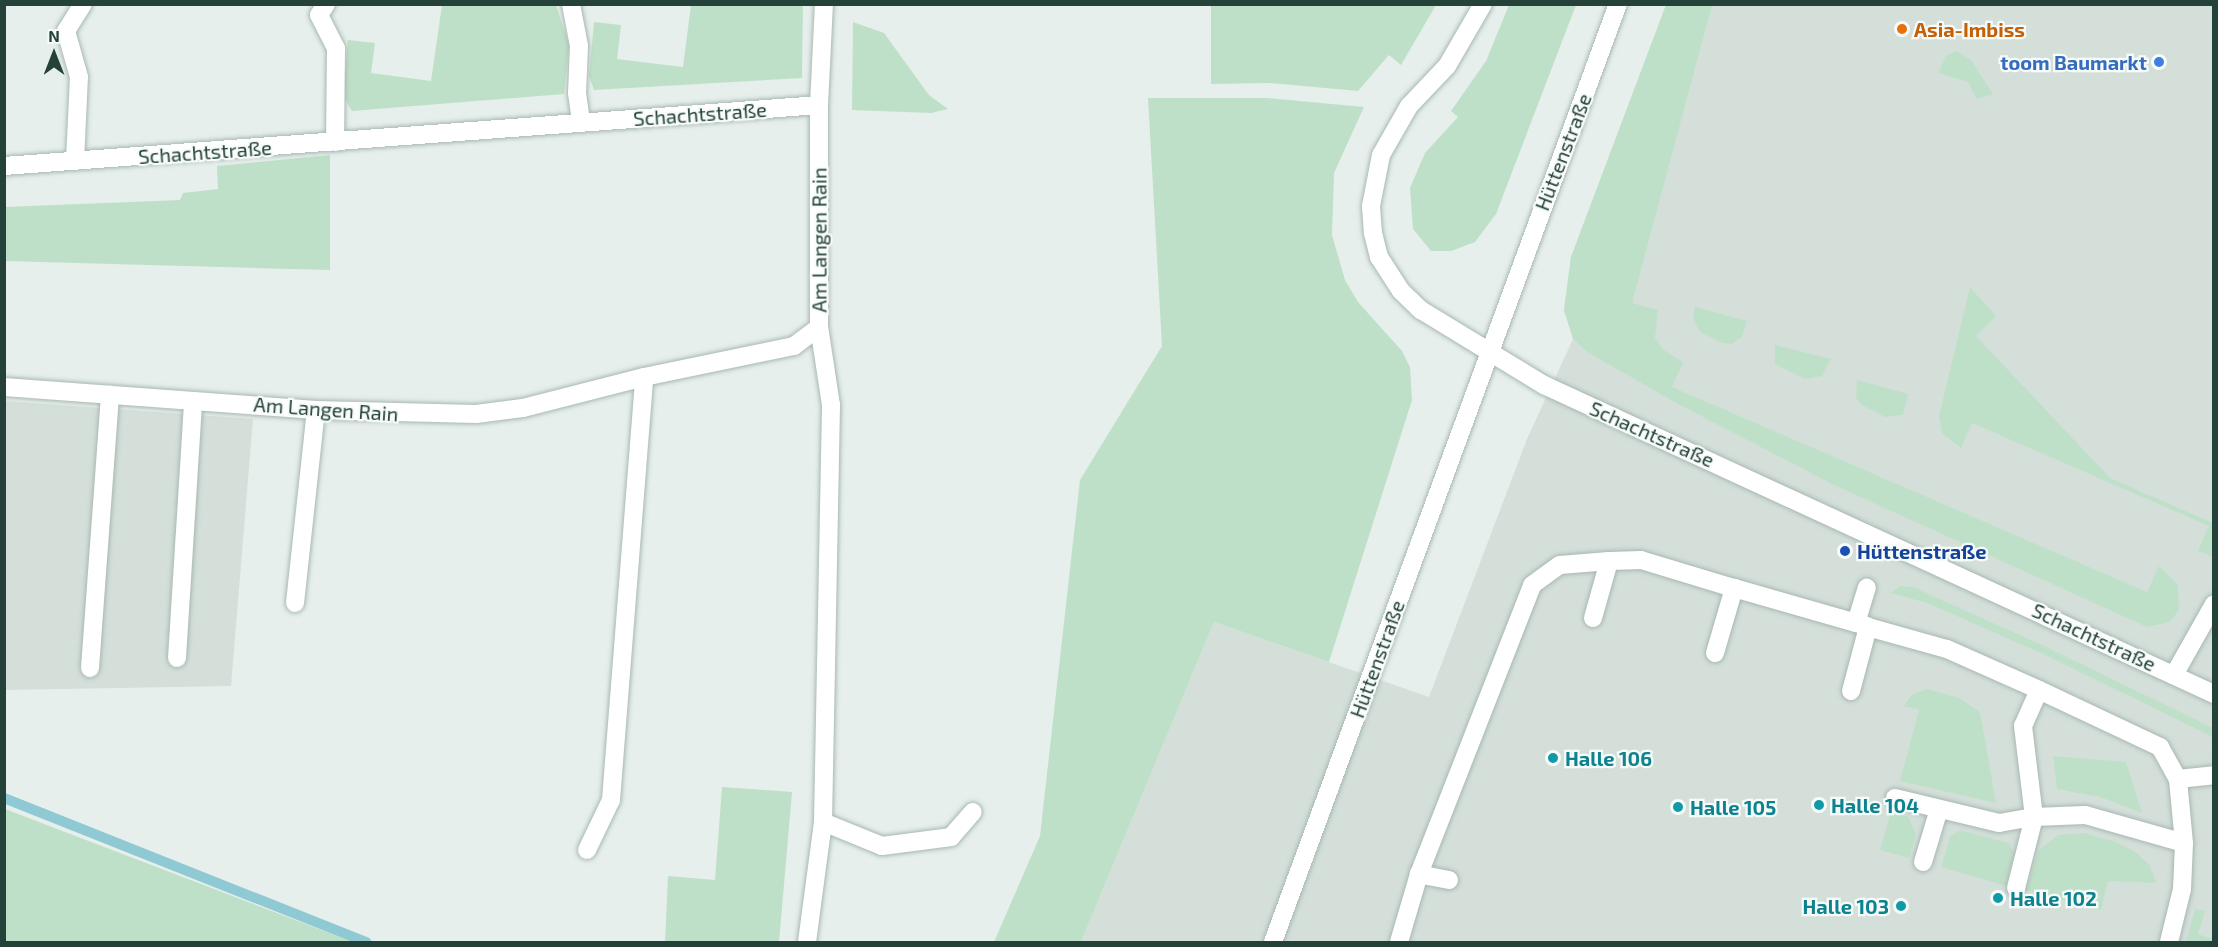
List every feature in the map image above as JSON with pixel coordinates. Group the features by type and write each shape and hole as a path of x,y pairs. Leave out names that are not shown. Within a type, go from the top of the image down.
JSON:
{"street":[{"path":"75,161 79,77 66,31 83,4"},
{"path":"326,4 319,15 336,48 335,142"},
{"path":"571,4 579,46 577,93 581,123"},
{"name":"Am Langen Rain","path":"4,387 316,410 476,414 523,408 644,377 794,346 819,327 819,105 824,4"},
{"name":"Schachtstraße","path":"1483,4 1447,66 1395,126 1381,155 1371,206 1379,257 1389,276 1421,310 1564,395 2214,694"},
{"name":"Hüttenstraße","path":"1273,942 1618,4"},
{"name":"Schachtstraße","path":"4,166 819,105"},
{"path":"807,942 823,822 831,405 819,327"},
{"path":"588,850 611,800 644,377"},
{"path":"90,668 110,395"},
{"path":"177,658 194,400"},
{"path":"295,603 316,410"},
{"path":"1399,942 1419,874 1532,585 1560,565 1641,560 1947,649 2160,747 2178,780 2184,843 2182,889 2169,942"},
{"path":"1593,618 1609,561"},
{"path":"1715,653 1734,588"},
{"path":"1851,691 1867,588"},
{"path":"2174,675 2214,604"},
{"path":"2016,888 2034,817 2023,726 2039,690"},
{"path":"2178,780 2214,775"},
{"path":"1895,798 1999,823 2034,817 2085,815 2184,843"},
{"path":"1923,862 1939,809"},
{"path":"823,822 882,846 951,837 973,812"},
{"path":"1419,874 1449,880"}],"shaded area":[{"path":"1666,5 2213,5 2213,942 1081,942 1214,622 1429,697 1527,439 1573,339 1564,310 1571,257"},
{"path":"4,401 253,419 231,686 5,690"}],"green space":[{"path":"1211,4 1436,5 1401,65 1389,55 1358,91 1269,83 1211,84"},
{"path":"442,5 556,5 569,45 564,94 352,111 343,96 348,40 375,43 371,73 431,81"},
{"path":"691,5 803,5 802,78 594,90 589,76 594,22 621,25 617,59 683,67"},
{"path":"1509,5 1576,5 1496,214 1475,242 1451,251 1431,251 1413,229 1410,188 1425,153 1458,117 1451,111 1486,61"},
{"path":"1666,5 1712,5 1632,303 1658,310 1655,338 1664,350 1683,362 1672,387 2147,592 2159,566 2178,585 2179,610 2170,622 2147,627 1834,485 1680,405 1587,352 1573,339 1564,310 1571,257"},
{"path":"853,22 884,33 929,95 948,109 931,113 852,110"},
{"path":"1956,51 1971,60 1993,94 1977,99 1968,82 1938,73 1946,56"},
{"path":"1148,98 1267,98 1364,107 1334,173 1332,235 1345,280 1358,302 1402,351 1410,367 1412,400 1329,662 1214,622 1081,942 994,942 1040,836 1080,480 1162,346"},
{"path":"330,155 330,270 5,261 5,207 180,200 183,193 218,189 217,166"},
{"path":"1970,287 1996,316 1976,336 2110,478 2213,523 2213,557 2198,551 2209,526 1972,423 1961,448 1942,433 1939,416"},
{"path":"1695,307 1747,321 1742,337 1732,344 1722,343 1700,332 1693,319"},
{"path":"1775,345 1831,359 1822,376 1805,379 1775,364"},
{"path":"1857,380 1908,394 1903,415 1885,417 1862,405 1856,398"},
{"path":"1900,586 1913,587 2044,646 2213,728 2213,737 2041,653 1927,603 1891,593"},
{"path":"1927,689 1959,698 1980,712 1996,803 1900,781 1919,710 1904,706 1911,695"},
{"path":"2053,756 2126,762 2142,813 2100,797 2057,789"},
{"path":"722,787 792,792 779,942 665,942 668,876 715,880"},
{"path":"5,809 353,942 5,942"},
{"path":"1891,812 1908,817 1916,834 1909,858 1880,850"},
{"path":"1959,830 2009,843 2014,854 2006,886 1941,867 1950,837"},
{"path":"2084,833 2116,842 2137,853 2150,866 2156,883 2108,881 2101,910 2026,890 2039,850 2058,835"},
{"path":"2195,909 2205,911 2198,934 2213,939 2213,942 2186,942"}],"waterway":[{"path":"4,798 366,942"}],"place":[{"name":"Asia-Imbiss","path":"1902,29"},
{"name":"toom Baumarkt","path":"2159,62"},
{"name":"Hüttenstraße","path":"1845,551"},
{"name":"Halle 106","path":"1553,758"},
{"name":"Halle 104","path":"1819,805"},
{"name":"Halle 105","path":"1678,807"},
{"name":"Halle 102","path":"1998,898"},
{"name":"Halle 103","path":"1901,906"}]}
